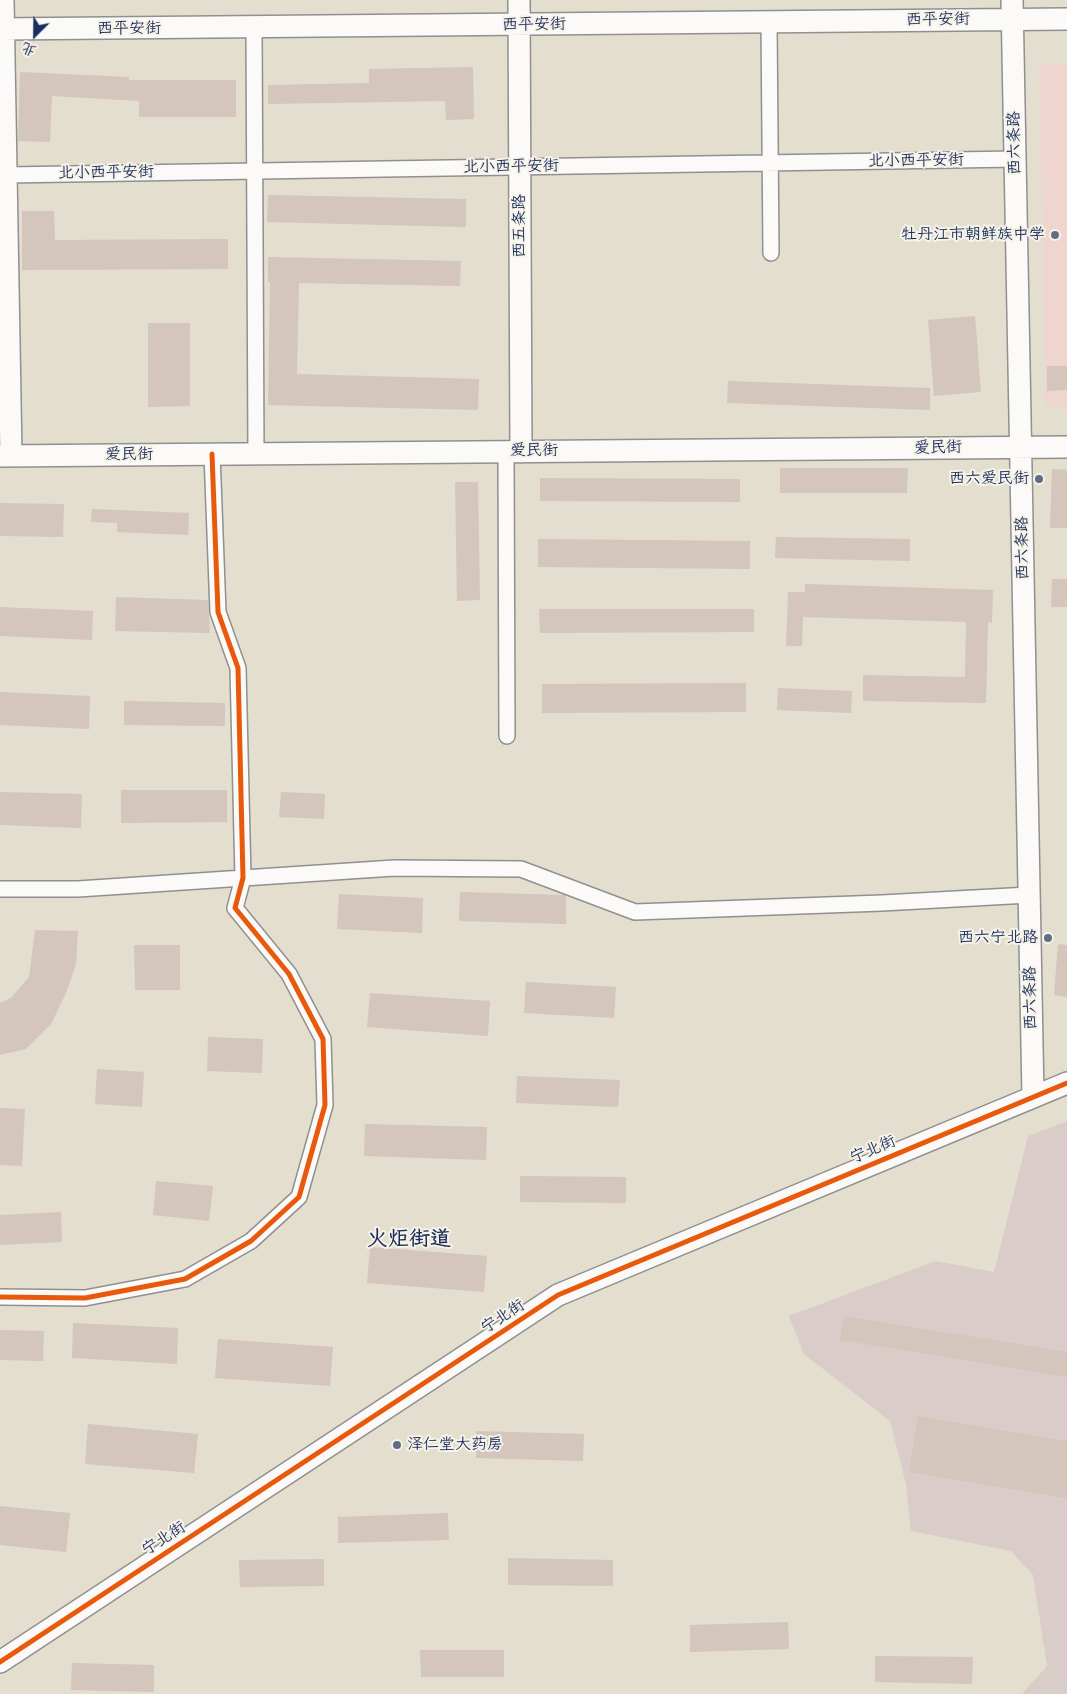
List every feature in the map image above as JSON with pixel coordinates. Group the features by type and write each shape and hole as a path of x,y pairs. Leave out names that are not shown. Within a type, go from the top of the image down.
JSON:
{"street":[{"path":"3,0 2,30 6,175 4,315 5,456"},
{"name":"西五条路","path":"513,452 519,167 519,0"},
{"name":"西平安街","path":"2,30 769,22 1013,9 1067,19"},
{"name":"西六条路","path":"1013,9 1033,1096"},
{"path":"769,22 771,253"},
{"path":"254,28 256,454"},
{"name":"北小西平安街","path":"6,175 1016,159"},
{"name":"爱民街","path":"5,456 1067,447"},
{"path":"507,736 513,452"},
{"path":"0,1297 85,1298 185,1279 251,1241 299,1197 324,1105 323,1039 289,974 235,908 243,878 238,668 218,612 212,454"},
{"path":"0,889 78,889 394,868 521,869 635,912 882,903 1029,895"},
{"name":"宁北街","path":"0,1662 558,1295 1067,1083"}],"shaded area":[{"name":"牡丹江市朝鲜族中学","path":"1039,64 1067,64 1067,406 1046,407"},
{"path":"1067,1121 1067,1694 1022,1694 1047,1666 1033,1575 1011,1551 911,1531 906,1484 890,1421 804,1354 789,1316 936,1261 994,1272 1028,1136"}],"building":[{"path":"473,67 474,119 446,120 445,101 268,104 268,85 369,83 369,69"},
{"path":"20,72 129,77 129,80 236,80 236,117 139,117 139,101 52,96 50,142 18,141"},
{"path":"268,195 466,199 466,227 267,222"},
{"path":"22,211 54,211 55,240 228,239 228,269 22,270"},
{"path":"268,257 461,261 460,286 299,283 297,374 479,379 478,410 268,405 270,282 268,282"},
{"path":"975,316 981,392 934,396 928,320"},
{"path":"148,323 190,323 190,406 148,407"},
{"path":"1047,366 1067,366 1067,390 1047,391"},
{"path":"728,381 930,388 930,410 727,403"},
{"path":"780,468 908,468 907,493 780,493"},
{"path":"1052,469 1067,470 1067,528 1050,528"},
{"path":"540,478 740,479 740,502 540,501"},
{"path":"455,482 478,482 480,600 457,601"},
{"path":"0,503 64,504 63,537 0,536"},
{"path":"92,509 189,513 188,535 117,532 117,523 91,522"},
{"path":"776,537 910,539 910,561 775,558"},
{"path":"538,539 750,541 750,569 538,567"},
{"path":"1052,579 1067,579 1067,607 1051,607"},
{"path":"805,584 993,590 992,623 988,622 986,703 863,701 863,675 965,677 966,622 803,617 802,646 786,646 788,592 805,592"},
{"path":"116,597 208,600 210,633 115,631"},
{"path":"0,607 93,611 92,640 0,636"},
{"path":"539,609 754,609 754,632 540,633"},
{"path":"746,683 746,712 542,713 542,684"},
{"path":"778,688 852,691 851,713 777,710"},
{"path":"0,692 90,696 89,729 0,725"},
{"path":"124,701 225,703 225,726 124,725"},
{"path":"121,790 227,790 227,822 121,823"},
{"path":"0,792 82,794 81,828 0,825"},
{"path":"281,792 325,794 324,819 279,817"},
{"path":"460,892 564,895 566,896 566,924 459,921"},
{"path":"339,894 423,898 422,933 337,929"},
{"path":"35,930 78,931 76,964 66,993 51,1024 26,1049 0,1055 0,1003 11,998 29,977"},
{"path":"1058,944 1067,945 1067,997 1054,995"},
{"path":"134,945 180,945 180,990 135,990"},
{"path":"526,982 616,987 614,1018 524,1013"},
{"path":"370,993 490,1001 488,1036 367,1027"},
{"path":"208,1037 263,1039 262,1073 207,1071"},
{"path":"97,1069 144,1072 142,1107 95,1104"},
{"path":"517,1076 620,1080 618,1107 516,1103"},
{"path":"0,1108 25,1109 22,1166 0,1165"},
{"path":"365,1124 487,1127 486,1160 364,1156"},
{"path":"520,1176 626,1177 626,1203 520,1202"},
{"path":"156,1181 213,1186 209,1221 153,1215"},
{"path":"61,1212 62,1242 0,1245 0,1215"},
{"path":"370,1247 487,1256 484,1292 367,1283"},
{"path":"844,1316 1067,1352 1067,1377 840,1340"},
{"path":"73,1323 178,1328 177,1364 72,1358"},
{"path":"0,1330 44,1331 43,1361 0,1360"},
{"path":"218,1339 333,1347 330,1386 215,1378"},
{"path":"918,1416 1067,1441 1067,1498 909,1472"},
{"path":"88,1424 198,1434 194,1473 85,1464"},
{"path":"476,1431 584,1434 583,1461 476,1458"},
{"path":"0,1506 70,1513 66,1552 0,1545"},
{"path":"448,1513 449,1540 338,1543 338,1517"},
{"path":"508,1558 613,1560 613,1586 508,1585"},
{"path":"324,1559 324,1586 240,1587 239,1560"},
{"path":"788,1622 789,1649 690,1652 690,1625"},
{"path":"420,1650 504,1650 504,1677 421,1677"},
{"path":"875,1656 973,1657 972,1684 875,1682"},
{"path":"72,1663 154,1665 154,1692 71,1690"}],"cycle path":[{"path":"0,1297 85,1298 185,1279 251,1241 299,1197 325,1105 323,1039 289,974 235,908 243,878 238,668 218,612 212,454"},
{"path":"0,1662 558,1295 1067,1083"}],"place":[{"name":"牡丹江市朝鲜族中学","path":"1055,235"},
{"name":"西六爱民街","path":"1039,479"},
{"name":"西六宁北路","path":"1048,938"},
{"name":"泽仁堂大药房","path":"397,1445"}],"district":[{"name":"火炬街道","path":"409,1240"}]}
